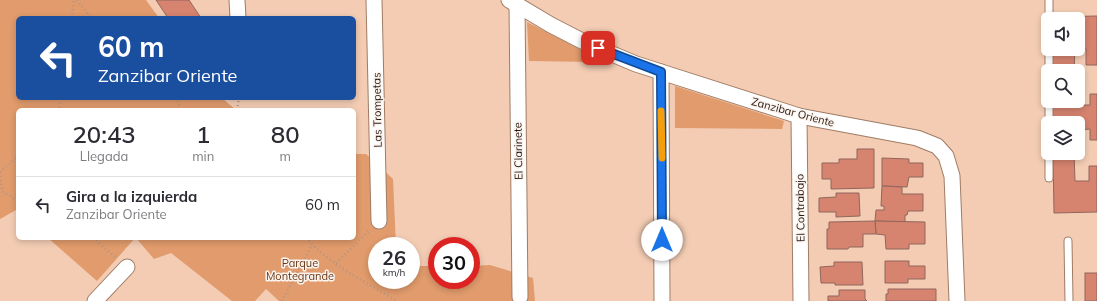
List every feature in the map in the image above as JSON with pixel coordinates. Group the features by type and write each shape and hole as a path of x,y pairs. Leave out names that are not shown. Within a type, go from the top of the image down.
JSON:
{"street":[{"path":"237,0 238,16"},
{"name":"Las Trompetas","path":"374,0 379,221"},
{"name":"Zanzibar Oriente","path":"513,2 551,25 586,43 636,64 799,116 917,138 937,146 946,156 952,176 957,301"},
{"name":"El Clarinete","path":"513,2 520,297"},
{"path":"661,72 662,301"},
{"name":"El Contrabajo","path":"799,116 801,301"},
{"path":"95,301 127,267"}],"lane":[{"path":"1049,0 1049,12"},
{"path":"1049,160 1050,178"},
{"path":"1068,241 1069,301"}],"path":[{"path":"72,16 75,0"},
{"path":"75,0 89,16"},
{"path":"16,158 0,174 2,192 16,200"},
{"path":"336,263 379,221"},
{"path":"94,240 127,267"},
{"path":"308,240 336,263 398,301"},
{"path":"282,301 312,245"}],"green space":[{"path":"0,0 146,0 158,16 16,16 16,100 224,100 234,108 16,108 16,210 0,219"},
{"path":"527,22 593,56 592,62 529,61"},
{"path":"675,86 784,121 782,129 675,128"},
{"name":"Parque Montegrande","path":"356,154 366,154 393,179 396,237 368,237 368,289 420,289 420,266 428,266 428,289 480,289 480,266 490,265 533,278 535,301 279,301 266,289 255,301 232,301 171,253 154,259 138,240 356,240"},
{"path":"50,240 133,240 97,281"}],"building":[{"path":"156,0 189,0 200,16 167,16"},
{"path":"1085,16 1097,16 1097,65 1086,65"},
{"path":"1051,56 1075,56 1074,64 1052,64"},
{"path":"1090,94 1097,94 1097,140 1090,140 1090,129 1085,129 1085,116 1053,116 1052,108 1085,108 1085,105 1090,105"},
{"path":"857,149 874,149 874,188 831,189 831,179 822,179 822,163 839,163 839,159 857,159"},
{"path":"882,158 909,159 909,163 923,163 923,177 909,177 907,187 882,186"},
{"path":"1053,160 1074,160 1075,181 1089,181 1089,166 1097,166 1097,212 1054,213"},
{"path":"882,186 902,187 902,194 923,194 923,211 908,211 907,215 905,215 905,222 875,221 876,210 884,210 884,206 881,206"},
{"path":"836,193 859,193 860,216 836,217 836,212 819,212 819,198 836,197"},
{"path":"875,221 925,222 925,244 909,244 909,249 886,249 885,235 876,234"},
{"path":"875,221 876,234 863,234 863,247 827,249 827,229 829,229 829,222"},
{"path":"885,261 909,261 909,266 925,266 925,279 908,279 908,283 885,283"},
{"path":"834,262 862,262 863,285 835,285 835,283 821,283 820,267 834,266"},
{"path":"1085,273 1097,273 1097,301 1085,301"},
{"path":"888,289 936,289 936,301 886,301"},
{"path":"839,290 865,290 865,299 867,301 828,301 828,296 839,296"}],"slow traffic":[{"path":"661,111 662,158"}],"route":[{"path":"598,48 636,64 661,72 662,240"}]}
